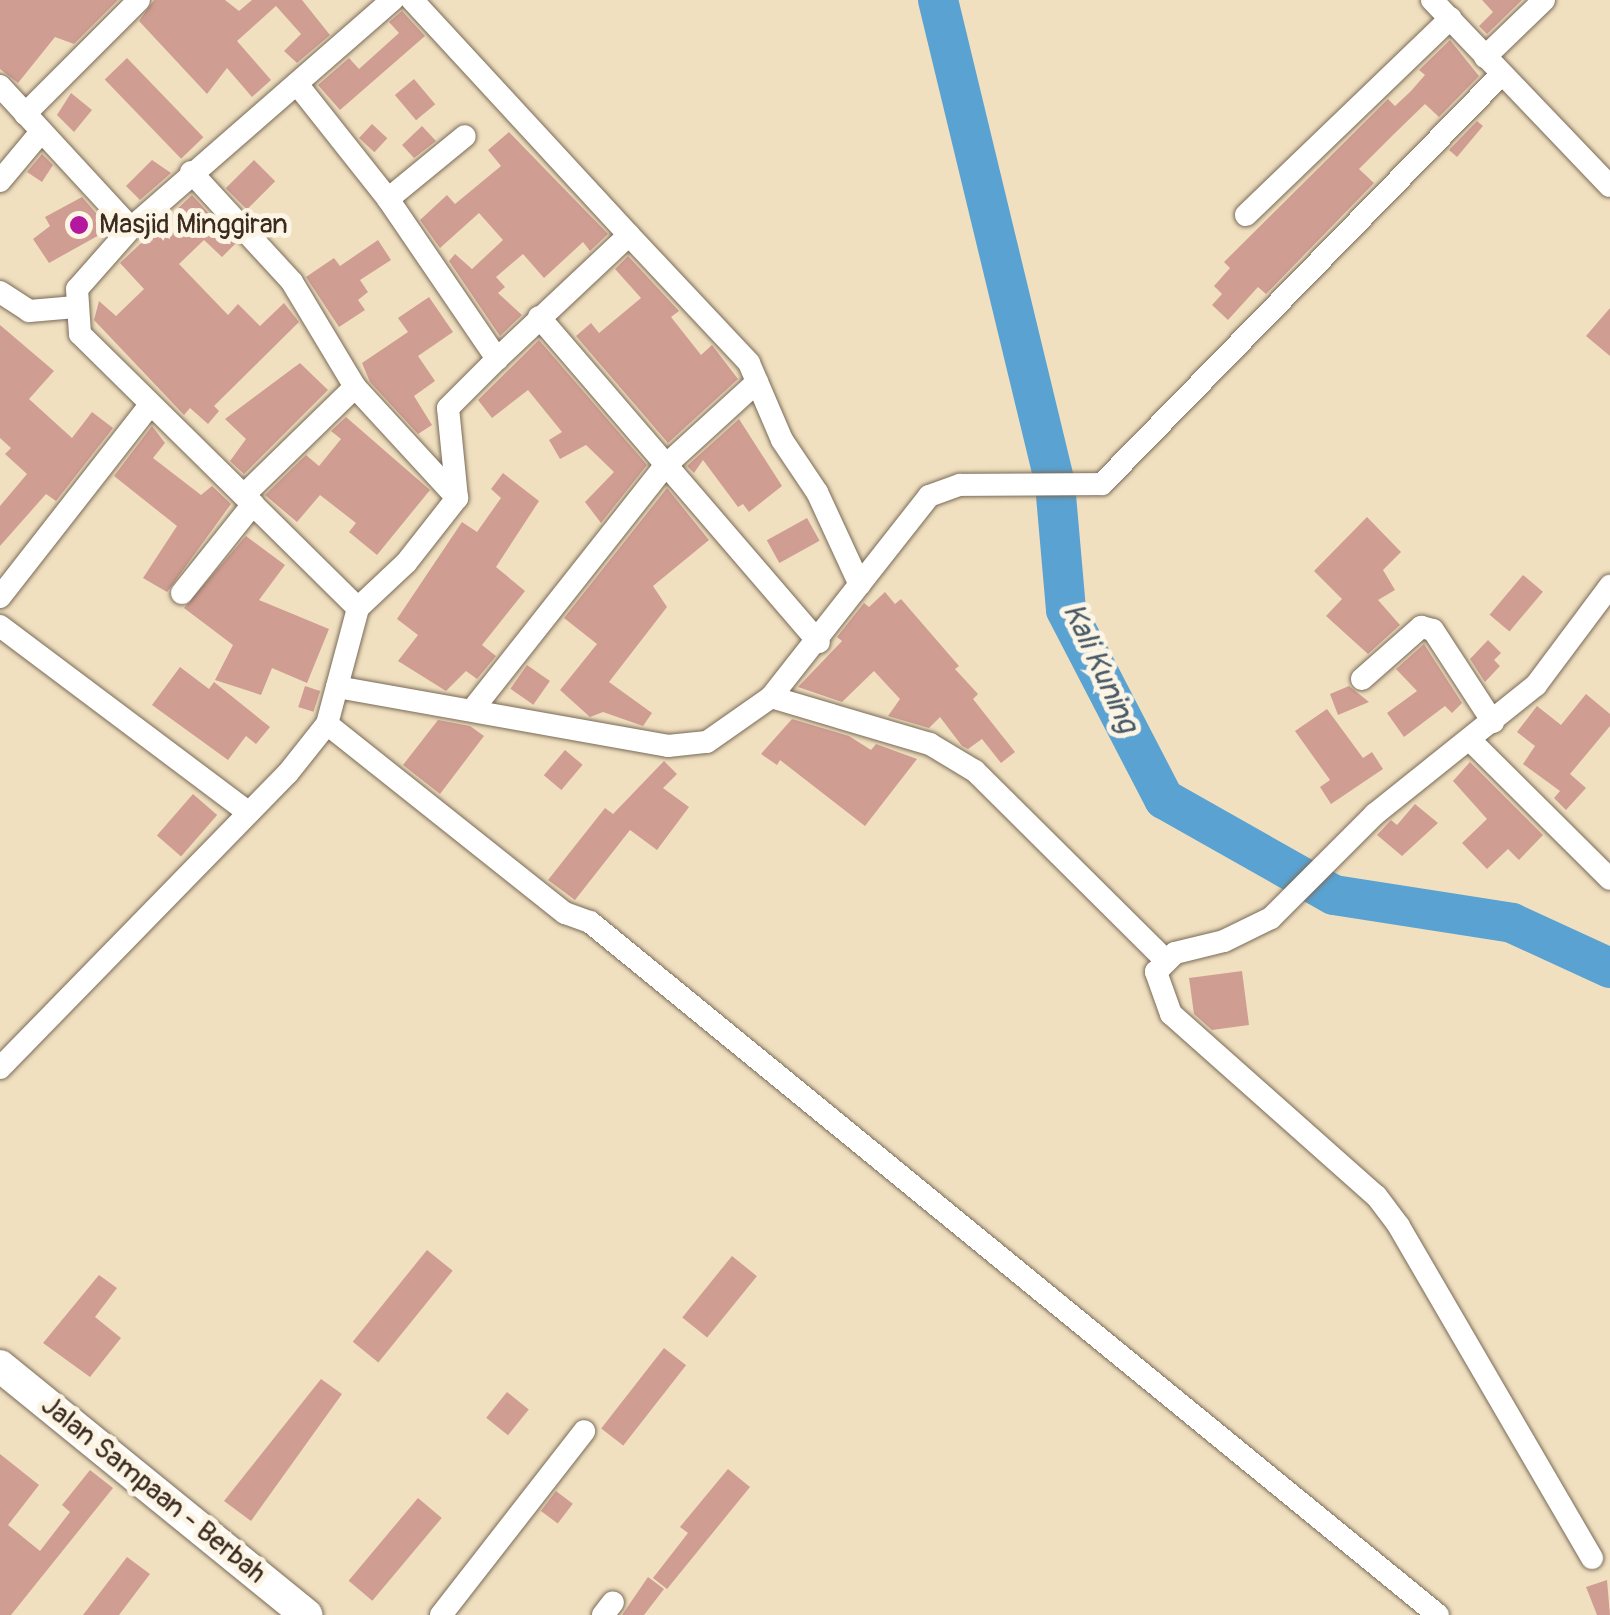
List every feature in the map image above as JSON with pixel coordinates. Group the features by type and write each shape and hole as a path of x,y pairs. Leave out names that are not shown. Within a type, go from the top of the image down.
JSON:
{"main road":[{"name":"Jalan Sampaan - Berbah","path":"0,1366 306,1615"}],"street":[{"path":"0,181 33,123 139,0"},
{"path":"358,608 80,334 77,289 131,228 191,172 392,0"},
{"path":"412,0 749,362 860,585"},
{"path":"1432,0 1500,76 1610,186"},
{"path":"1485,57 1544,0"},
{"path":"1246,215 1450,18"},
{"path":"337,687 688,746 722,734 772,697 819,642 929,496 960,485 1102,484 1500,76"},
{"path":"297,84 388,199 497,360"},
{"path":"0,86 131,228"},
{"path":"388,199 464,136"},
{"path":"191,172 292,282 355,388 457,498"},
{"path":"0,1068 248,812 327,724 358,608 406,563 457,498 448,408 628,235"},
{"path":"0,292 29,311 76,308"},
{"path":"539,317 819,642"},
{"path":"473,708 664,466 757,382"},
{"path":"182,593 248,499 355,388"},
{"path":"0,598 149,406"},
{"path":"1164,960 1250,932 1271,918 1375,814 1472,742 1536,685 1610,586"},
{"path":"0,626 248,812"},
{"path":"1362,678 1422,628 1433,630 1493,722"},
{"path":"772,697 954,756 1058,859 1097,887 1164,960"},
{"path":"327,724 565,913 590,922 1438,1615"},
{"path":"1472,742 1610,878"},
{"path":"1164,960 1158,986 1171,1014 1376,1196 1399,1226 1592,1558"},
{"path":"441,1615 584,1432"}],"building":[{"path":"0,0 118,0 74,44 55,37 18,83 0,69"},
{"path":"154,0 225,0 239,11 252,0 302,0 330,35 297,63 284,51 301,34 276,6 237,41 271,80 252,97 227,68 207,94 139,21"},
{"path":"1482,0 1522,0 1487,34 1479,26 1493,12"},
{"path":"402,11 425,36 340,110 318,85 349,58 359,69 399,33 389,22"},
{"path":"1450,40 1479,76 1439,117 1425,104 1394,134 1359,169 1374,183 1266,294 1258,287 1228,320 1212,305 1222,294 1214,286 1230,268 1224,262 1388,99 1395,106 1411,91 1425,75 1419,70"},
{"path":"127,58 203,137 181,159 105,80"},
{"path":"414,79 435,104 416,120 395,95"},
{"path":"71,93 92,110 74,132 57,115"},
{"path":"1477,121 1483,126 1457,157 1449,150"},
{"path":"372,124 387,138 374,152 359,138"},
{"path":"422,126 436,141 414,158 402,145"},
{"path":"509,132 608,234 590,251 583,242 544,278 523,254 496,277 505,287 498,293 522,315 500,336 449,261 455,254 472,269 503,240 479,213 440,248 420,220 447,195 455,204 501,166 488,150"},
{"path":"42,154 53,165 42,182 27,172"},
{"path":"152,160 171,173 140,200 126,186"},
{"path":"254,160 275,181 247,209 226,188"},
{"path":"192,195 236,243 222,257 204,240 179,264 228,315 238,304 260,326 284,303 299,322 214,406 219,411 208,424 190,408 184,415 94,320 99,301 116,316 144,289 120,263"},
{"name":"Masjid Minggiran","path":"82,197 110,229 49,263 33,239 50,226 45,217"},
{"path":"378,240 391,260 360,280 368,292 358,300 365,310 339,327 306,277 334,258 340,266"},
{"path":"628,256 679,311 671,317 701,355 712,345 738,379 668,443 576,336 591,323 599,333 641,298 615,269"},
{"path":"429,297 453,332 418,356 435,381 414,396 432,425 418,434 370,382 362,363 408,332 398,318"},
{"path":"1610,308 1610,356 1586,336"},
{"path":"0,325 54,371 29,399 72,438 92,412 113,428 56,501 46,494 0,546 0,506 27,474 5,454 11,448 0,438"},
{"path":"539,340 647,465 601,523 585,502 614,472 586,445 560,459 549,440 562,432 528,390 492,418 478,400"},
{"path":"300,363 328,390 244,474 230,461 246,439 225,419"},
{"path":"346,417 430,490 377,555 349,532 356,523 320,495 297,522 265,495 306,455 319,466 341,439 331,431"},
{"path":"739,419 782,486 749,512 743,504 738,507 703,460 694,473 687,466"},
{"path":"152,426 165,443 153,458 201,495 212,486 231,504 167,592 143,578 177,526 114,476"},
{"path":"503,473 539,501 496,567 525,591 482,645 496,656 477,679 466,671 446,691 398,661 418,635 397,619 462,522 477,532 501,498 491,489"},
{"path":"667,488 709,540 653,586 667,607 609,682 652,713 643,726 603,712 590,717 560,690 597,644 564,618"},
{"path":"1367,517 1401,552 1383,570 1395,590 1378,600 1400,625 1368,654 1326,616 1342,599 1314,571"},
{"path":"807,518 820,541 779,563 767,540"},
{"path":"246,536 285,565 259,600 329,629 307,683 272,668 261,695 215,680 233,645 184,608"},
{"path":"1523,575 1543,592 1509,632 1490,615"},
{"path":"885,592 895,604 901,599 978,694 973,699 1015,752 1001,763 982,739 968,749 962,746 940,717 929,728 888,716 900,699 874,671 842,702 798,687 842,641 837,637 864,603 869,607"},
{"path":"1488,640 1501,653 1494,660 1500,666 1485,682 1470,659"},
{"path":"1424,644 1462,703 1452,713 1445,706 1404,737 1387,713 1417,691 1396,669"},
{"path":"527,665 550,681 533,705 510,689"},
{"path":"180,667 209,689 214,682 270,727 256,744 246,736 228,760 152,705"},
{"path":"305,686 320,691 313,712 298,707"},
{"path":"1349,686 1369,702 1338,715 1330,694"},
{"path":"1586,694 1610,714 1610,726 1570,774 1586,788 1566,810 1554,798 1560,791 1523,764 1535,746 1517,732 1537,706 1561,725"},
{"path":"1327,709 1363,758 1372,752 1383,769 1331,804 1320,787 1330,780 1295,731"},
{"path":"792,719 849,736 871,750 876,744 917,759 865,826 780,760 777,765 761,754"},
{"path":"438,720 470,726 484,736 440,794 403,765"},
{"path":"565,750 583,765 561,790 544,775"},
{"path":"664,761 677,774 663,788 689,807 657,850 630,830 575,900 548,880 605,808 613,814"},
{"path":"1470,762 1543,835 1519,860 1508,849 1487,869 1462,843 1487,819 1453,781"},
{"path":"193,794 217,815 181,857 157,836"},
{"path":"1415,804 1438,823 1402,856 1377,835 1391,820 1397,825"},
{"path":"1242,971 1249,1025 1212,1030 1194,1014 1189,978"},
{"path":"427,1250 453,1271 378,1362 353,1342"},
{"path":"732,1256 757,1276 707,1338 682,1317"},
{"path":"99,1275 117,1288 95,1317 121,1338 90,1377 43,1343"},
{"path":"664,1348 686,1365 623,1446 601,1428"},
{"path":"321,1379 342,1394 251,1521 224,1501"},
{"path":"507,1392 529,1410 508,1435 486,1418"},
{"path":"0,1454 39,1485 8,1525 40,1551 70,1512 62,1505 90,1470 113,1488 11,1615 0,1615"},
{"path":"728,1469 750,1487 667,1589 653,1578 688,1533 680,1527"},
{"path":"556,1491 573,1504 558,1524 541,1511"},
{"path":"418,1498 442,1518 372,1601 349,1581"},
{"path":"127,1557 150,1574 119,1615 83,1615"},
{"path":"648,1577 664,1589 644,1615 622,1615"},
{"path":"1607,1580 1610,1615 1597,1615 1586,1587"}],"waterway":[{"name":"Kali Kuning","path":"938,0 1055,484 1066,610 1164,799 1334,895 1512,923 1610,968"}],"place":[{"name":"Masjid Minggiran","path":"79,225"}]}
